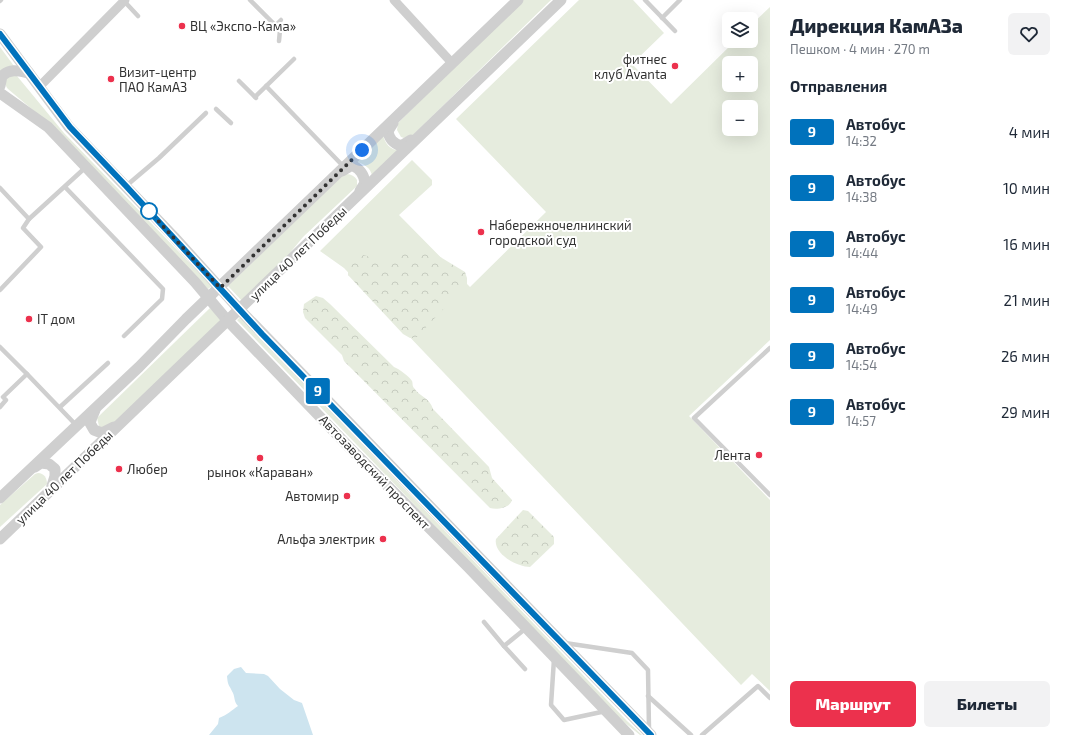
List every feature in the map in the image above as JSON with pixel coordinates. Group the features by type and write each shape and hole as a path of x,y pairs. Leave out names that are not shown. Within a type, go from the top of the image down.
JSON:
{"street":[{"path":"394,0 452,63"},
{"path":"0,498 99,405 518,0"},
{"name":"улица 40 лет Победы","path":"0,539 561,0"},
{"path":"39,87 125,1"},
{"name":"Автозаводский проспект","path":"0,34 70,127 239,309 650,734"},
{"path":"0,90 2,76 10,71 15,70 29,73"},
{"name":"Автозаводский проспект","path":"0,90 48,127 209,298 227,320 348,446 542,643 629,735"},
{"path":"402,112 388,131 388,136 391,141 401,146 423,133"},
{"path":"340,171 352,165 361,171 364,176 365,183 358,195"},
{"path":"99,405 90,423 94,430 102,432 118,425"},
{"path":"26,474 41,463 49,464 55,469 55,476 51,489"},
{"path":"542,643 548,644 552,642 552,634"}],"lane":[{"path":"250,0 280,30 279,41"},
{"path":"645,0 674,31"},
{"path":"662,18 680,0"},
{"path":"125,1 138,16"},
{"path":"275,26 282,20"},
{"path":"239,81 255,98 294,59"},
{"path":"266,86 340,171"},
{"path":"216,109 231,123"},
{"path":"126,186 159,158 206,113"},
{"path":"0,290 42,247 23,228 30,219 86,167"},
{"path":"65,187 163,289 162,299 124,336"},
{"path":"0,188 30,219"},
{"path":"0,347 77,426"},
{"path":"770,348 694,418 770,495"},
{"path":"60,407 108,363"},
{"path":"0,407 6,400 3,397 27,374"},
{"path":"484,622 525,669"},
{"path":"504,646 527,628"},
{"path":"560,642 632,653 648,670 650,734"},
{"path":"554,657 551,705 564,720 606,711"},
{"path":"702,735 758,686 770,698"},
{"path":"648,696 691,735"}],"green space":[{"path":"522,0 551,0 412,136 404,138 401,137 397,130 398,123"},
{"path":"579,0 633,0 664,33 632,64 671,104 728,48 758,48 758,18 770,7 770,340 689,416 770,500 770,691 752,674 741,685 344,268 320,251 412,160 432,180 432,185 399,215 470,287 546,212 456,119"},
{"path":"0,47 14,66 0,73"},
{"path":"8,76 17,76 64,133 212,286 208,289 46,121 8,89 5,82"},
{"path":"383,135 388,146 399,151 372,176 366,166 356,162"},
{"path":"344,174 355,177 357,180 357,186 303,237 285,259 243,302 228,286"},
{"path":"417,250 432,252 465,272 467,284 416,338 410,338 403,334 348,275 348,267 354,258 364,255 390,264 394,263 403,254"},
{"path":"316,296 323,298 330,304 394,367 411,379 413,387 416,391 427,399 433,409 489,467 492,478 512,500 509,505 496,509 490,508 344,361 342,355 305,318 303,312 304,304"},
{"path":"210,308 222,321 113,425 105,429 99,426 97,418"},
{"path":"240,317 642,735 619,718 237,320"},
{"path":"38,473 45,476 47,484 0,527 0,505"},
{"path":"523,510 528,511 554,537 554,544 530,567 519,565 507,559 498,550 496,545 496,539"}],"water":[{"path":"241,667 246,673 264,674 268,676 280,689 294,700 302,703 313,735 209,735 218,724 219,718 238,706 228,684 227,676 234,669"}],"bus line":[{"name":"9","path":"0,34 70,127 174,237 262,334 651,735"}],"place":[{"name":"ВЦ «Экспо-Кама»","path":"182,26"},
{"name":"фитнес клуб Avanta","path":"675,66"},
{"name":"Визит-центр ПАО КамАЗ","path":"111,79"},
{"name":"Набережночелнинский городской суд","path":"481,232"},
{"name":"IT дом","path":"29,319"},
{"name":"Лента","path":"759,455"},
{"name":"рынок «Караван»","path":"260,458"},
{"name":"Любер","path":"119,469"},
{"name":"Автомир","path":"347,496"},
{"name":"Альфа электрик","path":"383,539"}],"route":[{"path":"149,211 220,288 362,150"}]}
